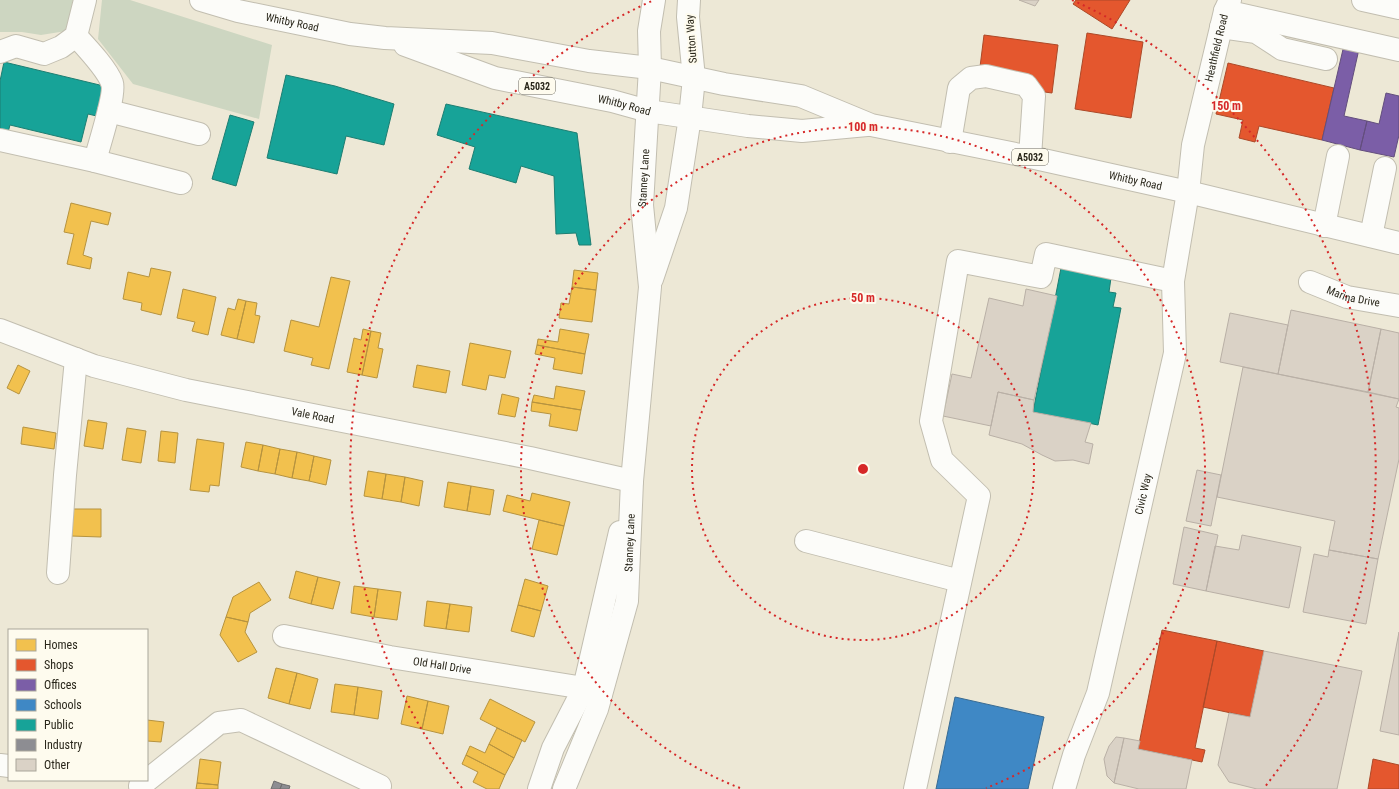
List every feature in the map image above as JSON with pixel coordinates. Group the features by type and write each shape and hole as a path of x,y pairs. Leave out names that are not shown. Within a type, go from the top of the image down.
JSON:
{"main road":[{"path":"0,52 16,46 44,54 61,47 76,36 85,0"},
{"name":"Whitby Road","path":"205,0 238,11 343,32 385,38 492,43 589,61 650,68 724,84 801,96 871,125 1030,157 1188,192 1399,243"},
{"path":"650,68 649,31 654,0"},
{"name":"Sutton Way","path":"689,0 688,17 694,78"},
{"path":"1363,0 1399,8"},
{"path":"1226,8 1399,50"},
{"path":"1226,8 1256,32 1282,49 1326,59"},
{"name":"Heathfield Road","path":"1188,192 1193,144 1226,8"},
{"path":"76,36 104,69 113,84 109,111 95,161"},
{"name":"Whitby Road","path":"385,38 495,78 612,101 648,111 748,126 802,131 871,125"},
{"name":"Stanney Lane","path":"539,789 553,748 593,692 627,601 632,481 650,287 642,206 650,68"},
{"path":"950,142 959,88 971,78 986,76 1026,85 1034,96 1030,157"},
{"name":"Stanney Lane","path":"650,287 676,208 690,118 694,78"},
{"path":"109,111 199,134"},
{"path":"0,140 95,161 181,183"},
{"path":"1324,226 1338,156"},
{"path":"1371,236 1385,168"},
{"name":"Civic Way","path":"1064,789 1074,755 1098,693 1174,353 1173,281 1188,192"},
{"path":"915,789 979,496 942,460 931,421 958,261 1041,277 1046,254 1173,281"},
{"name":"Marina Drive","path":"1310,282 1347,297 1399,306"},
{"name":"Vale Road","path":"0,330 94,366 186,390 530,458 632,481"},
{"path":"58,574 65,475 76,359"},
{"name":"Stanney Lane","path":"564,789 597,709 593,692 615,556 632,481"},
{"path":"806,541 960,581"},
{"name":"Old Hall Drive","path":"284,636 390,657 593,692"},
{"path":"148,777 219,722 241,720 380,786"}],"green space":[{"path":"0,0 73,0 66,31 41,35 22,32 0,32"},
{"path":"102,0 130,0 272,45 259,119 133,84 98,39"}],"building: Homes":[{"path":"71,203 111,213 108,225 91,221 83,255 92,258 90,269 67,264 74,234 64,232"},
{"path":"151,268 171,272 161,315 141,310 142,303 123,299 128,272 149,277"},
{"path":"574,270 598,273 596,290 572,287"},
{"path":"331,277 350,281 329,369 311,365 313,358 284,351 291,320 319,327"},
{"path":"572,287 596,290 592,322 559,318 561,303 569,304"},
{"path":"183,289 216,297 208,335 192,331 195,322 177,318"},
{"path":"238,299 246,301 237,339 221,335 228,308 235,310"},
{"path":"246,301 257,303 255,315 260,316 254,343 237,339"},
{"path":"363,329 371,331 362,375 347,372 354,338 361,340"},
{"path":"560,329 589,334 585,354 537,345 538,339 558,342"},
{"path":"371,331 381,333 378,348 383,349 377,378 362,375"},
{"path":"470,343 511,351 505,378 489,375 486,390 462,385"},
{"path":"537,345 585,354 582,374 553,369 555,358 535,354"},
{"path":"18,365 30,371 19,394 7,388"},
{"path":"417,365 450,371 446,393 413,387"},
{"path":"556,386 585,391 581,410 532,402 534,395 554,399"},
{"path":"502,394 519,398 515,417 498,414"},
{"path":"532,402 581,410 577,431 549,426 551,414 531,411"},
{"path":"88,420 107,423 103,449 84,446"},
{"path":"23,427 56,433 54,449 21,444"},
{"path":"127,428 146,431 141,463 122,460"},
{"path":"161,431 178,433 175,463 158,461"},
{"path":"197,439 224,443 219,486 210,485 209,492 190,490"},
{"path":"246,442 263,445 258,471 241,467"},
{"path":"263,445 280,449 275,474 258,471"},
{"path":"280,449 297,452 292,478 275,474"},
{"path":"297,452 314,456 309,481 292,478"},
{"path":"314,456 331,460 326,485 309,481"},
{"path":"368,471 386,474 382,499 364,496"},
{"path":"386,474 405,477 401,502 382,499"},
{"path":"405,477 423,481 419,506 401,502"},
{"path":"448,482 471,486 467,511 444,507"},
{"path":"471,486 494,490 490,515 467,511"},
{"path":"532,493 570,502 564,526 503,511 507,495 530,501"},
{"path":"70,509 101,509 101,537 71,536"},
{"path":"539,520 564,526 557,555 532,549"},
{"path":"296,571 318,577 311,604 289,598"},
{"path":"318,577 340,582 333,609 311,604"},
{"path":"525,579 548,586 541,611 518,605"},
{"path":"259,582 271,600 250,613 248,622 226,617 233,597"},
{"path":"354,586 378,589 374,617 351,613"},
{"path":"378,589 401,592 397,620 374,617"},
{"path":"427,601 450,604 446,629 424,626"},
{"path":"450,604 472,607 469,632 446,629"},
{"path":"518,605 541,611 534,637 511,631"},
{"path":"226,617 248,622 245,632 257,652 238,662 220,635"},
{"path":"276,668 297,673 289,704 268,698"},
{"path":"297,673 318,679 310,709 289,704"},
{"path":"335,684 358,687 354,715 331,712"},
{"path":"358,687 382,691 378,719 354,715"},
{"path":"407,696 428,701 422,729 401,724"},
{"path":"490,699 535,722 525,742 480,719"},
{"path":"428,701 449,706 443,734 422,729"},
{"path":"148,720 164,722 161,742 148,741"},
{"path":"497,728 522,740 514,758 489,744"},
{"path":"489,744 514,758 505,775 466,755 470,746 485,753"},
{"path":"466,755 505,775 499,789 487,789 473,782 478,772 462,764"},
{"path":"200,759 221,762 218,785 197,783"},
{"path":"197,783 218,785 218,789 196,789"}],"building: Shops":[{"path":"1076,0 1130,0 1112,29 1073,4"},
{"path":"1087,33 1143,42 1131,118 1075,109"},
{"path":"984,35 1058,45 1052,93 978,83"},
{"path":"1228,63 1334,88 1322,140 1259,126 1255,142 1239,138 1243,120 1216,114"},
{"path":"1162,630 1217,641 1195,748 1205,750 1202,762 1138,749"},
{"path":"1217,641 1264,651 1250,717 1203,707"},
{"path":"1373,759 1399,765 1399,789 1368,789"}],"building: Offices":[{"path":"1344,45 1359,49 1344,116 1367,121 1360,150 1322,140"},
{"path":"1386,93 1399,96 1399,135 1394,157 1360,150 1367,121 1379,124"}],"building: Schools":[{"path":"955,697 1044,717 1028,789 936,789"}],"building: Public":[{"path":"4,62 108,87 101,117 88,114 81,142 10,125 7,136 0,134 0,81"},
{"path":"286,75 335,86 394,104 384,145 346,136 337,174 267,158"},
{"path":"446,104 577,133 591,245 579,245 576,233 556,234 554,176 521,166 516,183 469,169 475,147 437,135"},
{"path":"230,115 254,122 236,186 212,179"},
{"path":"1061,268 1111,278 1109,292 1116,293 1113,307 1121,308 1098,425 1033,412"}],"building: Industry":[{"path":"274,781 282,784 280,789 271,789"},
{"path":"282,784 290,786 289,789 280,789"}],"building: Other":[{"path":"1019,0 1039,0 1035,6"},
{"path":"1026,289 1057,296 1034,400 998,392 991,426 943,416 952,374 971,378 989,298 1023,306"},
{"path":"1291,310 1381,329 1368,392 1278,374"},
{"path":"1230,313 1288,325 1278,374 1220,362"},
{"path":"1381,329 1399,333 1399,399 1368,392"},
{"path":"1243,367 1399,399 1396,407 1399,408 1399,459 1378,559 1329,550 1335,521 1217,497"},
{"path":"998,392 1034,400 1033,412 1091,423 1085,442 1093,444 1089,464 1073,460 1055,461 1022,444 989,435"},
{"path":"1197,470 1221,475 1211,526 1186,521"},
{"path":"1184,527 1218,535 1206,591 1173,584"},
{"path":"1242,535 1301,547 1289,608 1206,591 1215,546 1239,550"},
{"path":"1329,550 1378,559 1366,624 1303,612 1314,554 1328,557"},
{"path":"1399,632 1399,735 1380,731"},
{"path":"1264,651 1362,671 1337,789 1257,789 1229,782 1218,765 1229,713 1250,717"},
{"path":"1116,737 1124,738 1114,783 1107,776 1104,759 1109,746"},
{"path":"1124,738 1140,741 1138,749 1192,760 1186,789 1139,789 1114,783"}]}
